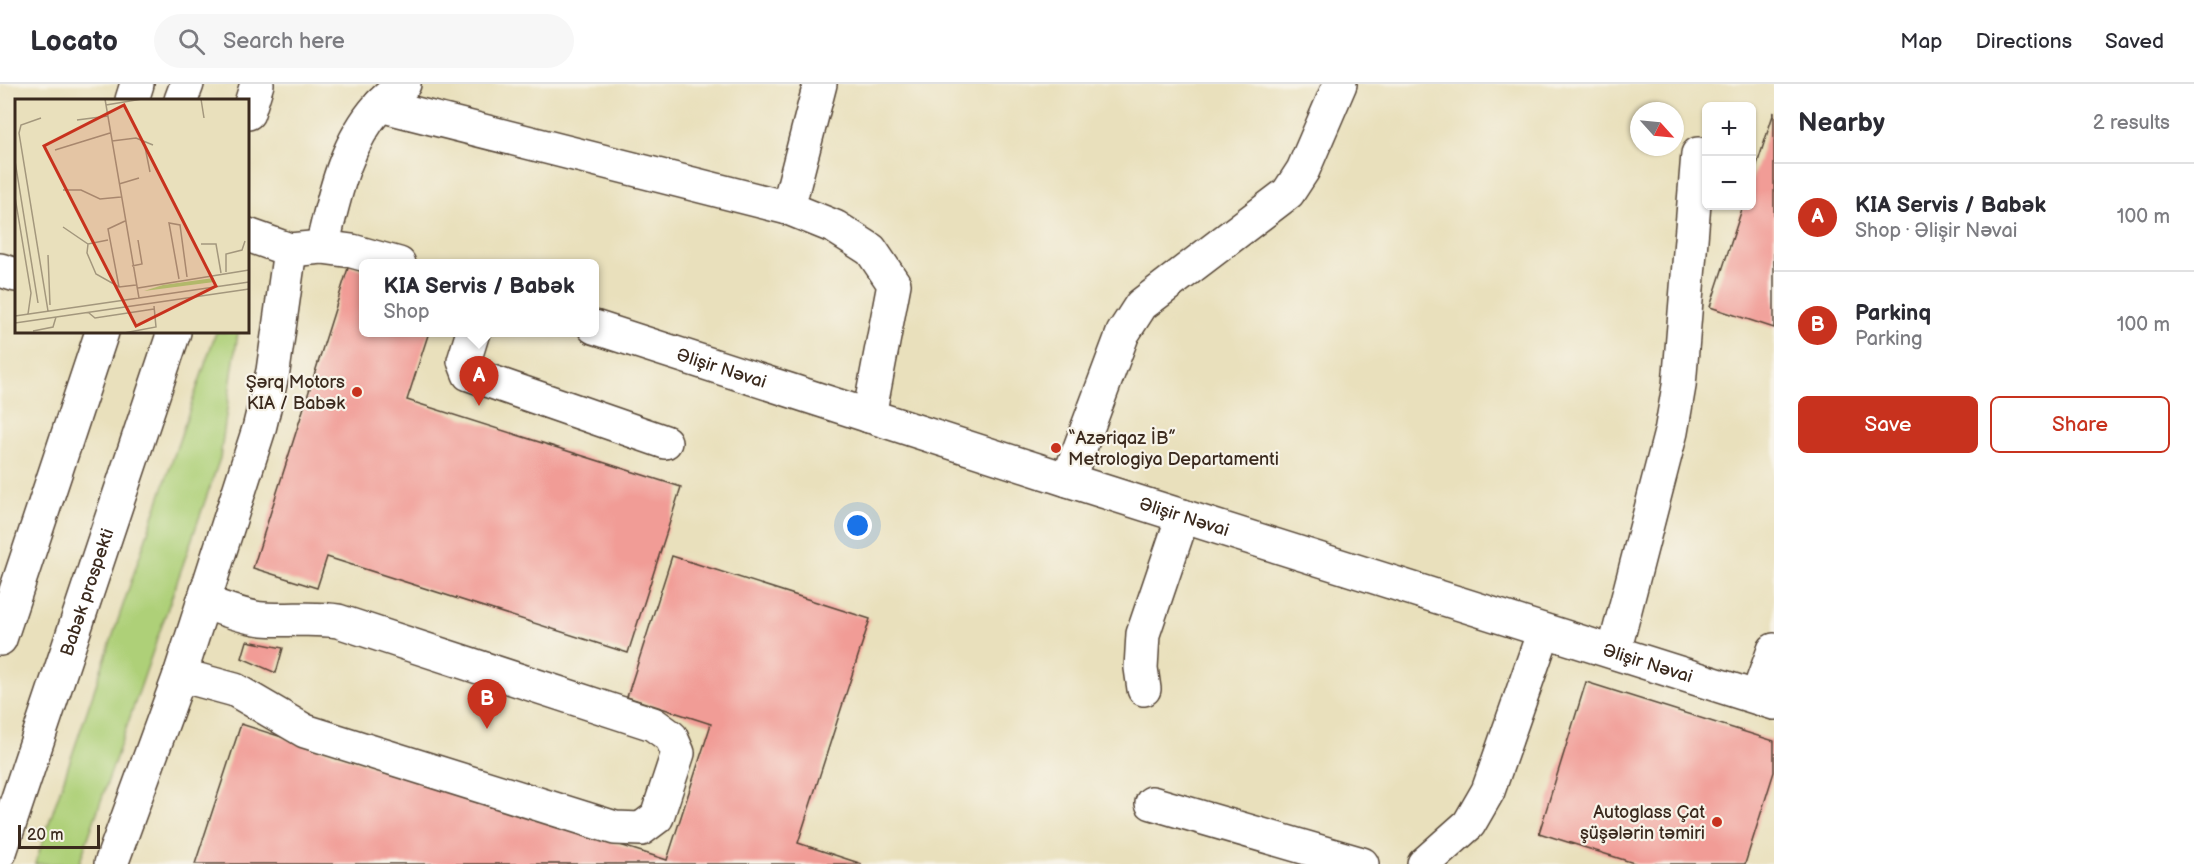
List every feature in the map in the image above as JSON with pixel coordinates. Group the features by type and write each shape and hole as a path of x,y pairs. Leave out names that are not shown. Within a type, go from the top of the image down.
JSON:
{"street":[{"path":"132,99 137,84"},
{"path":"181,99 187,84"},
{"path":"249,110 258,84"},
{"path":"322,247 339,180 356,140 380,105 404,84"},
{"path":"788,208 820,84"},
{"path":"1068,480 1123,333 1141,305 1288,194 1303,170 1340,84"},
{"path":"380,105 788,208 835,227 871,250 894,284 869,416"},
{"path":"1614,652 1671,432 1678,386 1698,154"},
{"path":"249,235 290,250 322,247 352,251 381,259"},
{"path":"111,864 180,675 259,429 273,371 290,250"},
{"path":"0,270 15,275"},
{"name":"Əlişir Nəvai","path":"599,329 1068,480 1766,700"},
{"path":"0,639 102,333"},
{"name":"Babək prospekti","path":"0,852 174,333"},
{"path":"472,337 464,361 469,374 665,442"},
{"path":"1144,689 1141,668 1143,634 1183,516"},
{"path":"180,675 235,690 305,731 615,828 641,829 657,817 678,753 671,737 652,724 338,621 317,618 280,620 259,618 203,602"},
{"path":"1424,864 1469,824 1488,791 1544,630"},
{"path":"1766,700 1774,650"},
{"path":"1152,802 1362,864"}],"green space":[{"path":"216,333 238,333 220,458 79,864 35,864"}],"building":[{"path":"1774,112 1774,328 1710,307 1742,210 1756,210 1756,168"},
{"path":"349,265 359,268 359,337 427,337 407,400 681,487 628,653 327,557 317,588 253,568"},
{"path":"672,556 870,619 798,843 862,864 195,864 241,724 667,860 711,724 627,697"},
{"path":"247,641 283,648 276,673 242,658"},
{"path":"1586,682 1774,741 1774,772 1745,864 1637,864 1539,833"}],"place":[{"name":"Şərq Motors KIA / Babək","path":"357,392"},
{"name":"KIA Servis / Babək","path":"479,406"},
{"name":"“Azəriqaz İB” Metrologiya Departamenti","path":"1056,448"},
{"name":"Parkinq","path":"487,729"},
{"name":"Autoglass Çat şüşələrin təmiri","path":"1717,822"}]}
